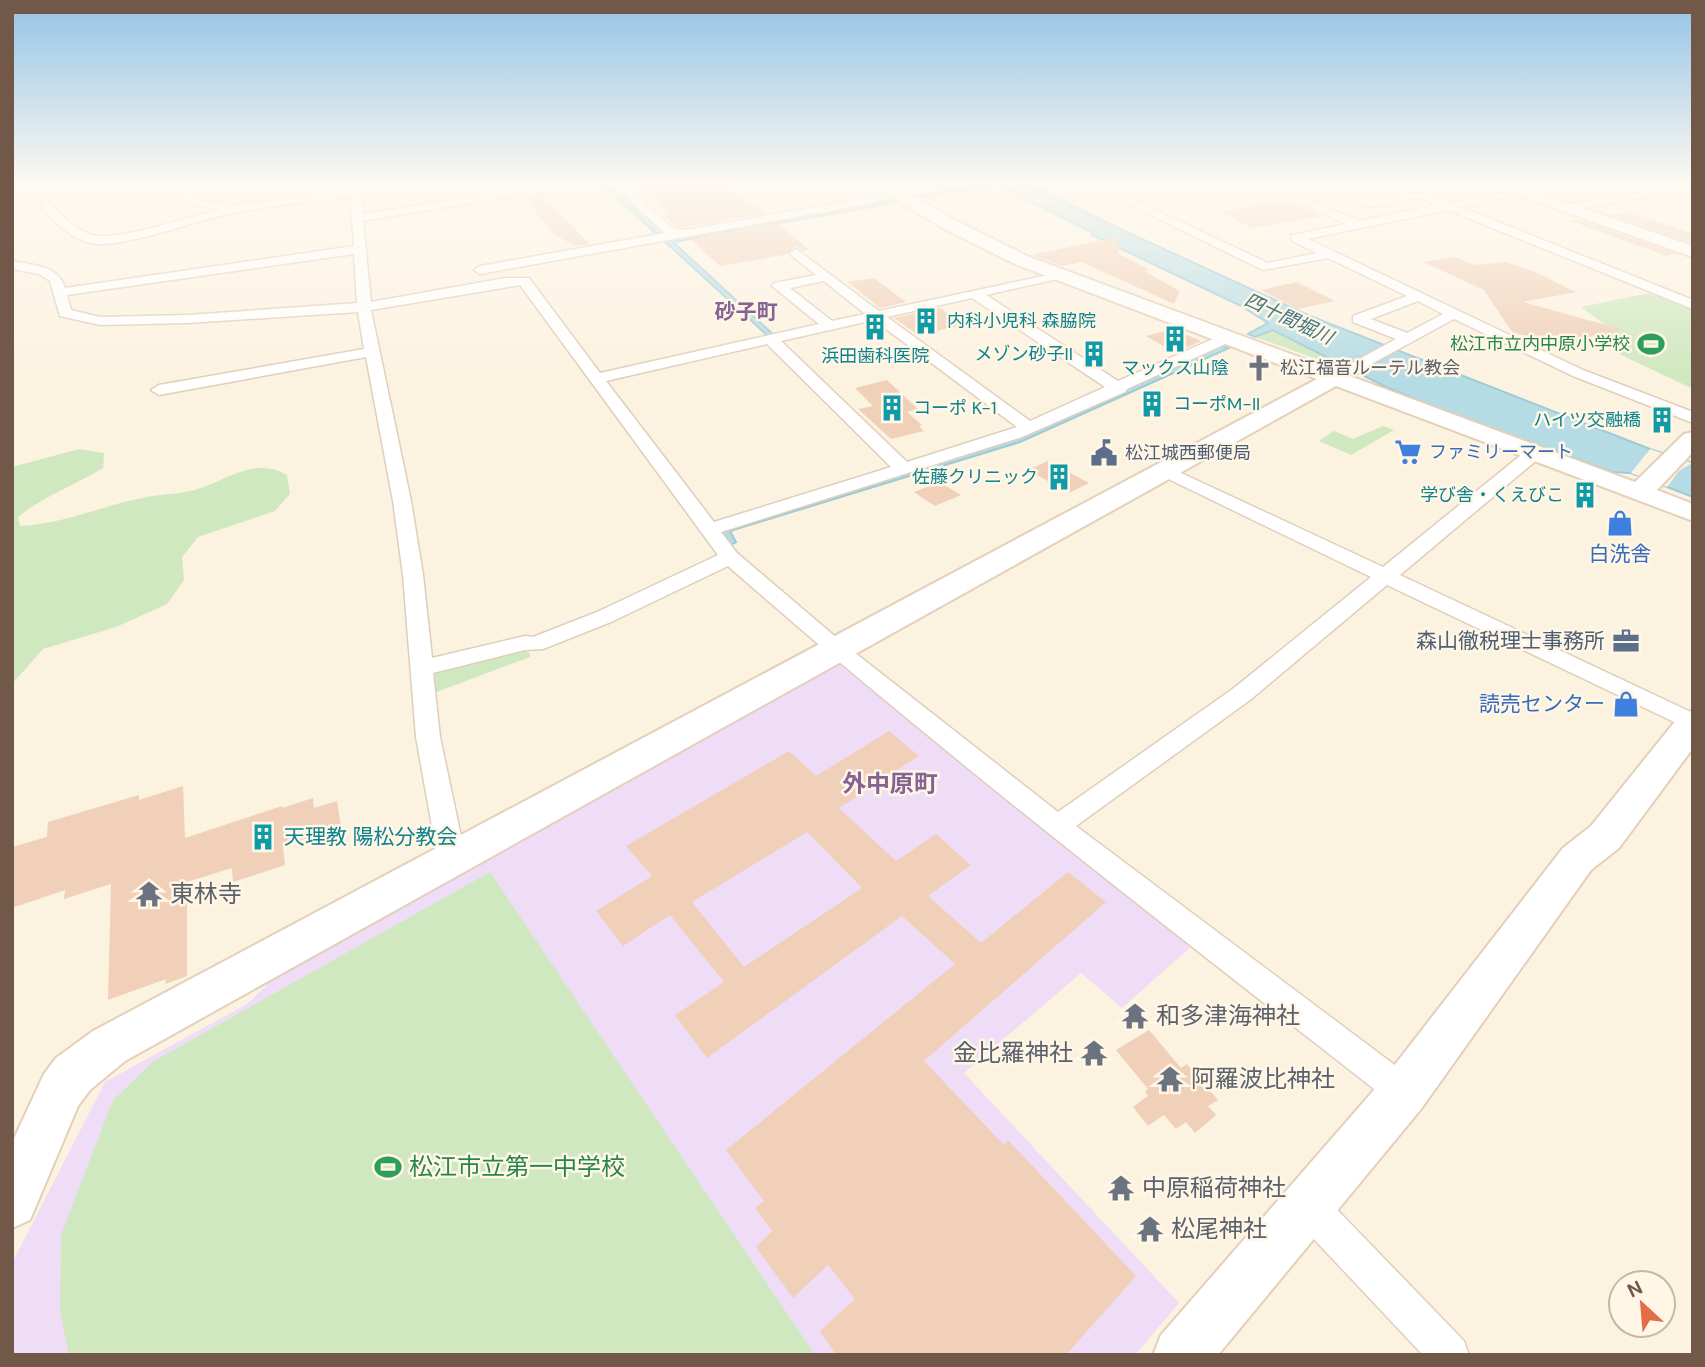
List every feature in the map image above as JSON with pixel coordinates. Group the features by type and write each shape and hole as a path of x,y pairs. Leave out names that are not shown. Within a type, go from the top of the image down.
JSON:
{"street":[{"path":"62,292 360,249 370,352 379,378 402,501 428,737 452,860"},
{"path":"12,265 43,271 53,277 62,292 65,313 100,321 188,319 365,301 608,249"},
{"path":"1000,249 1057,275 1341,374 1532,455 1645,488 1693,513"},
{"path":"1227,249 1267,267 1331,254"},
{"path":"1320,249 1586,376 1693,418"},
{"path":"1552,249 1693,306"},
{"path":"796,253 909,341 1029,428"},
{"path":"597,378 1057,275"},
{"path":"26,281 53,277"},
{"path":"826,277 779,286 831,327"},
{"path":"453,280 524,281 730,557 837,650 1057,826 1404,1092"},
{"path":"975,294 1119,389"},
{"path":"1399,341 1358,319 1417,296"},
{"path":"12,1202 61,1090 89,1060 109,1046 1452,313"},
{"path":"708,530 1029,428 1229,337"},
{"path":"771,340 904,469"},
{"path":"159,390 370,352"},
{"path":"1645,488 1693,439"},
{"path":"1057,826 1242,694 1532,455"},
{"path":"1164,470 1693,723 1605,837 1577,859 1404,1092 1181,1355"},
{"path":"422,667 525,643 535,644 604,617 730,557"},
{"path":"1307,1205 1450,1355"}],"shaded area":[{"name":"松江市立第一中学校","path":"843,662 1194,944 1122,1008 1081,973 964,1073 1179,1303 1135,1355 12,1355 12,1263 105,1082 247,1004 273,979"}],"green space":[{"name":"松江市立内中原小学校","path":"1649,293 1693,310 1693,389 1615,352 1618,349 1598,338 1610,328 1581,307"},
{"path":"1273,330 1347,367 1342,368 1255,337"},
{"path":"1383,426 1394,430 1351,455 1319,441 1334,431 1353,439"},
{"path":"79,449 104,453 103,468 28,510 18,517 20,526 53,522 131,500 195,490 251,469 275,470 287,475 290,494 275,511 198,537 182,557 184,580 167,604 116,627 43,649 12,684 12,467"},
{"path":"519,649 530,653 530,657 434,693 432,674 446,666"},
{"name":"松江市立第一中学校","path":"490,872 815,1355 69,1355 60,1311 61,1235 113,1100 154,1061"}],"water":[{"path":"673,249 680,249 775,336 769,337"},
{"name":"四十間堀川","path":"1121,249 1163,249 1310,316 1650,449 1693,463 1693,497 1631,473 1612,472 1437,408 1386,387 1273,330 1255,337 1248,334 1268,323 1241,306"},
{"path":"1221,346 1229,348 1020,442 730,531 736,542 729,546 720,533 723,528 921,467"}],"pier":[{"path":"1650,449 1692,463 1679,471 1667,487 1631,473"}],"building":[{"path":"701,249 793,249 788,254 720,266"},
{"path":"1061,249 1118,249 1119,254 1150,270 1144,271 1180,291 1174,304 1082,262 1062,266 1032,255"},
{"path":"1647,249 1663,249 1675,253 1667,256"},
{"name":"松江市立内中原小学校","path":"1455,257 1475,265 1506,262 1535,272 1576,292 1523,302 1624,330 1591,336 1596,345 1572,341 1542,341 1512,332 1484,290 1423,262"},
{"path":"874,278 906,302 880,308 848,282"},
{"path":"1297,282 1335,301 1298,309 1261,290"},
{"name":"内科小児科 森脇院","path":"940,308 964,325 918,335 894,318"},
{"name":"マックス山陰","path":"1173,329 1201,341 1175,353 1146,336"},
{"path":"887,380 918,409 907,412 922,425 919,426 924,431 891,439 858,409 873,406 855,388"},
{"name":"佐藤クリニック","path":"1048,461 1089,483 1069,493 1028,470"},
{"path":"939,482 961,495 935,506 914,492"},
{"path":"889,731 919,756 839,808 896,861 936,834 971,865 928,896 981,943 1068,872 1106,902 924,1061 1004,1145 1008,1140 1136,1276 1066,1355 836,1355 820,1331 855,1299 828,1265 793,1298 756,1247 772,1231 755,1208 764,1201 726,1150 955,964 902,916 707,1058 675,1015 724,982 670,915 623,946 596,911 652,876 626,846 789,751 816,776","holes":["807,832 862,888 744,967 692,902"]},
{"name":"東林寺","path":"183,786 185,838 313,798 314,808 337,801 341,827 283,846 285,865 233,882 232,868 187,882 187,976 165,984 166,979 108,1000 111,884 64,899 65,890 12,908 12,847 47,837 48,822 139,795 139,800"},
{"name":"阿羅波比神社","path":"1149,1030 1181,1068 1187,1064 1218,1100 1208,1106 1216,1115 1195,1133 1186,1122 1176,1129 1164,1115 1148,1126 1133,1107 1148,1096 1145,1092 1148,1089 1116,1050"}],"place":[{"name":"内科小児科 森脇院","path":"926,321"},
{"name":"浜田歯科医院","path":"875,327"},
{"name":"マックス山陰","path":"1175,339"},
{"name":"松江市立内中原小学校","path":"1651,344"},
{"name":"メゾン砂子II","path":"1094,354"},
{"name":"松江福音ルーテル教会","path":"1259,368"},
{"name":"コーポM-II","path":"1152,404"},
{"name":"コーポ K-1","path":"892,408"},
{"name":"ハイツ交融橋","path":"1662,420"},
{"name":"ファミリーマート","path":"1408,452"},
{"name":"松江城西郵便局","path":"1104,453"},
{"name":"佐藤クリニック","path":"1059,477"},
{"name":"学び舎・くえびこ","path":"1585,495"},
{"name":"白洗舎","path":"1620,523"},
{"name":"森山徹税理士事務所","path":"1626,641"},
{"name":"読売センター","path":"1626,704"},
{"name":"天理教 陽松分教会","path":"263,837"},
{"name":"東林寺","path":"149,894"},
{"name":"和多津海神社","path":"1135,1016"},
{"name":"金比羅神社","path":"1094,1053"},
{"name":"阿羅波比神社","path":"1170,1079"},
{"name":"松江市立第一中学校","path":"388,1167"},
{"name":"中原稲荷神社","path":"1121,1188"},
{"name":"松尾神社","path":"1150,1229"}],"district":[{"name":"砂子町","path":"746,312"},
{"name":"外中原町","path":"890,784"}]}
